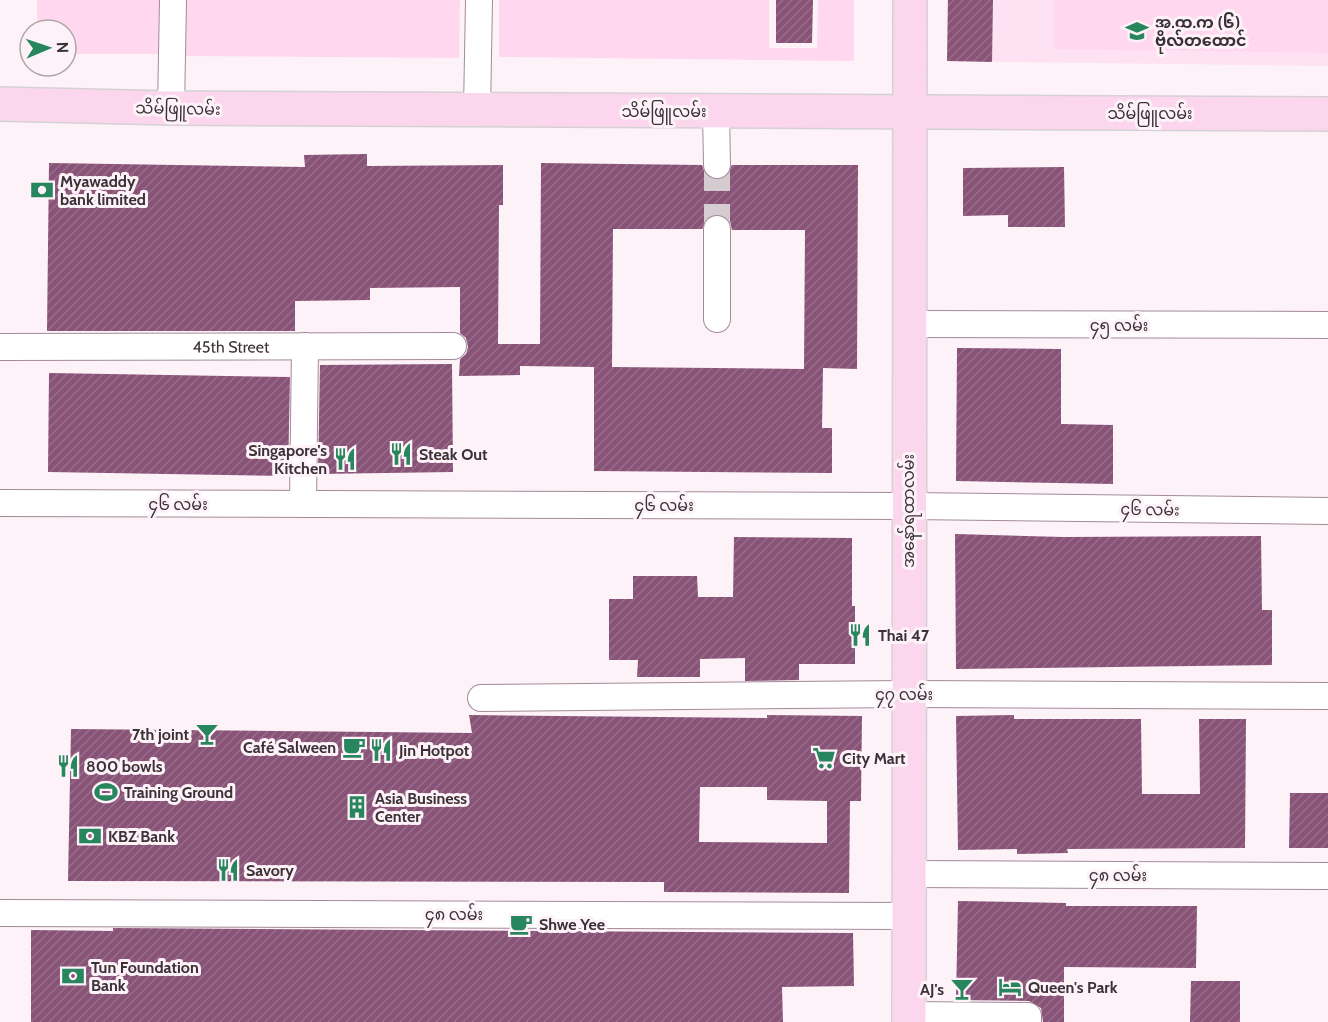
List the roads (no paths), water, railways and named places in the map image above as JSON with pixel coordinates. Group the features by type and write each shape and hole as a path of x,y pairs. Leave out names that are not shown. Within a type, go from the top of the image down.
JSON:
{"main road":[{"name":"အနော်ရထာလမ်း","path":"909,1019 908,506 912,112 910,0"},
{"name":"သိမ်ဖြူလမ်း","path":"0,104 171,108 1328,114"}],"street":[{"path":"171,108 173,0"},
{"path":"477,110 478,0"},
{"path":"716,111 717,165"},
{"path":"717,230 717,319"},
{"name":"၄၅ လမ်း","path":"910,324 1328,325"},
{"path":"303,504 305,346"},
{"name":"45th Street","path":"3,347 453,346"},
{"name":"၄၆ လမ်း","path":"1,503 908,506 1328,511"},
{"name":"၄၇ လမ်း","path":"481,698 908,694 1328,696"},
{"name":"၄၈ လမ်း","path":"909,874 1328,876"},
{"name":"၄၈ လမ်း","path":"0,913 909,916"},
{"path":"909,1019 1028,1016 1028,1022"}],"tunnel":[{"path":"717,165 717,229"}],"place":[{"name":"အ.ထ.က (၆) ဗိုလ်တထောင်","path":"1137,31"},
{"name":"Myawaddy bank limited","path":"42,190"},
{"name":"Steak Out","path":"401,454"},
{"name":"Singapore's Kitchen","path":"345,459"},
{"name":"Thai 47","path":"860,635"},
{"name":"7th joint","path":"207,734"},
{"name":"Café Salween","path":"354,747"},
{"name":"Jin Hotpot","path":"381,750"},
{"name":"City Mart","path":"824,758"},
{"name":"800 bowls","path":"68,766"},
{"name":"Training Ground","path":"106,792"},
{"name":"Asia Business Center","path":"357,807"},
{"name":"KBZ Bank","path":"90,836"},
{"name":"Savory","path":"228,870"},
{"name":"Shwe Yee","path":"521,924"},
{"name":"Tun Foundation Bank","path":"73,976"},
{"name":"Queen's Park","path":"1010,987"},
{"name":"AJ's","path":"962,989"}]}
